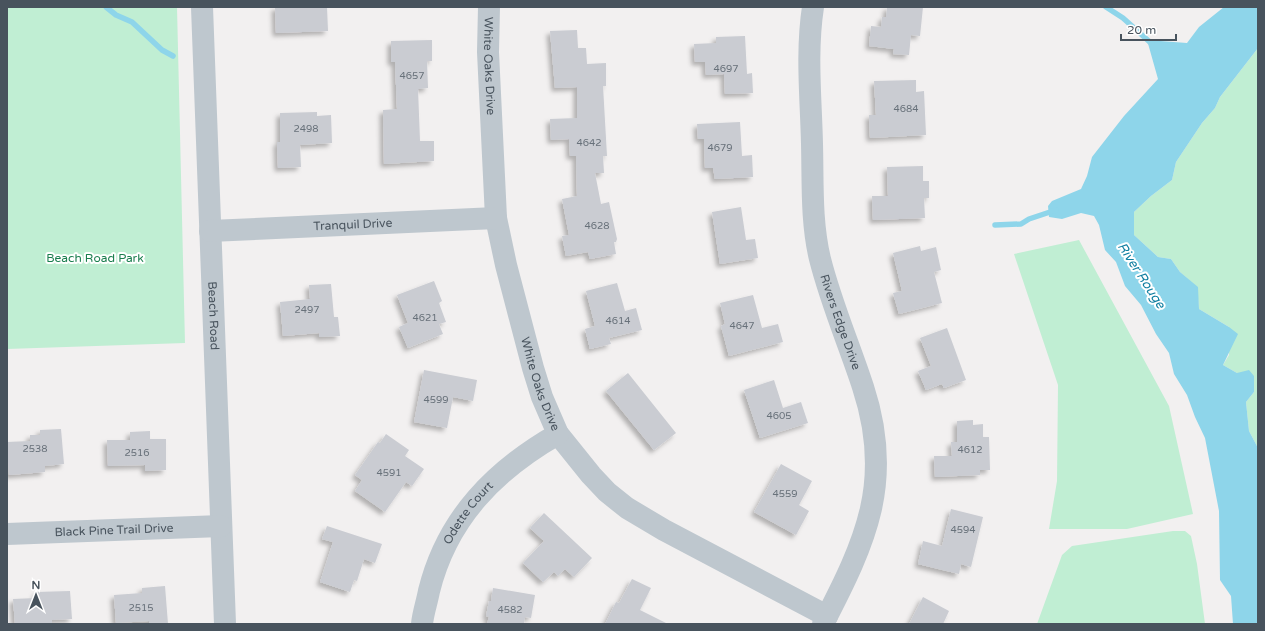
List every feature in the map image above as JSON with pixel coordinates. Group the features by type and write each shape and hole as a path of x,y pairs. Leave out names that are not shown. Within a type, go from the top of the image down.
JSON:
{"street":[{"name":"Beach Road","path":"202,7 225,624"},
{"name":"White Oaks Drive","path":"489,7 488,52 496,218 506,265 533,368 542,398 558,434 591,475 607,492 627,508 825,620"},
{"name":"Rivers Edge Drive","path":"813,7 810,61 816,234 826,278 869,407 875,443 876,480 873,506 861,546 845,583 825,620"},
{"name":"Tranquil Drive","path":"210,231 496,218"},
{"name":"Odette Court","path":"422,624 433,575 439,559 464,513 494,479 528,453 558,434"},
{"name":"Black Pine Trail Drive","path":"7,534 222,526"}],"green space":[{"name":"Beach Road Park","path":"7,7 177,7 185,343 7,349"},
{"path":"1258,48 1258,448 1249,431 1246,402 1254,392 1237,373 1223,365 1229,355 1229,327 1199,309 1197,287 1180,272 1171,259 1158,257 1134,235 1134,212 1151,196 1172,180 1176,162 1202,123 1215,108 1220,97"},
{"path":"1079,240 1169,406 1193,514 1127,529 1049,529 1057,481 1058,385 1014,254"},
{"path":"1173,531 1185,531 1191,536 1197,564 1205,624 1037,624 1062,555 1072,546"}],"water":[{"name":"River Rouge","path":"1224,7 1258,7 1258,48 1220,97 1215,108 1202,123 1176,162 1172,180 1151,196 1134,212 1134,235 1158,257 1171,259 1180,272 1198,287 1199,309 1238,334 1223,365 1237,373 1249,370 1254,376 1254,392 1246,402 1249,431 1258,448 1258,624 1233,624 1231,596 1220,580 1219,511 1205,438 1187,395 1174,374 1169,353 1156,334 1141,305 1125,286 1116,262 1105,250 1099,225 1094,216 1081,213 1062,219 1049,217 1048,206 1052,201 1081,189 1087,176 1092,157 1124,116 1158,79 1147,40 1187,43 1199,27"}],"building":[{"path":"275,7 327,7 328,31 276,33"},
{"path":"887,7 923,7 920,36 911,35 909,55 893,54 894,49 869,46 871,26 881,27 882,17 886,17"},
{"path":"577,30 578,48 586,48 587,64 606,63 606,86 603,86 607,156 603,156 604,173 595,173 601,204 609,202 617,239 616,242 614,242 616,254 590,259 588,252 566,256 562,236 569,235 562,199 577,196 576,156 570,156 569,139 551,140 550,119 577,118 577,87 555,88 550,31"},
{"path":"745,36 747,74 752,73 753,93 725,94 724,74 706,75 705,62 695,62 694,44 716,43 716,37"},
{"path":"432,40 432,61 427,61 428,88 418,89 420,141 434,141 434,161 384,164 383,110 397,109 395,62 391,62 391,41"},
{"path":"916,80 916,92 924,91 926,135 870,138 869,115 876,115 874,81"},
{"path":"317,112 317,116 331,115 332,143 300,145 301,167 278,168 277,142 280,142 280,113"},
{"path":"740,122 742,156 752,155 753,177 715,179 713,168 705,168 704,139 698,139 697,124"},
{"path":"923,166 923,181 929,181 929,198 924,198 925,218 873,220 872,196 888,196 887,167"},
{"path":"741,207 746,240 755,239 758,258 720,264 712,212"},
{"path":"920,246 921,251 936,247 941,270 934,272 942,303 899,314 893,293 902,291 893,253"},
{"path":"434,281 442,301 439,303 446,322 439,324 443,334 408,348 399,327 408,323 397,295"},
{"path":"617,283 625,311 636,308 642,330 609,338 611,344 590,349 585,329 595,326 586,291"},
{"path":"331,284 334,317 338,317 340,336 319,337 319,333 283,336 280,302 310,299 309,285"},
{"path":"753,295 762,328 778,324 783,342 729,356 721,326 725,324 720,303"},
{"path":"947,328 966,380 944,388 942,384 926,390 918,371 931,366 920,338"},
{"path":"424,370 477,380 473,401 453,397 447,428 414,422"},
{"path":"628,373 676,433 654,450 606,391"},
{"path":"774,380 783,408 801,402 808,423 760,438 744,390"},
{"path":"973,420 973,425 983,424 983,437 989,437 990,470 980,470 980,475 935,477 934,456 952,456 951,442 957,442 957,421"},
{"path":"61,429 64,464 45,466 45,472 9,475 7,442 30,441 30,435 40,435 40,430"},
{"path":"150,431 150,439 166,439 166,470 145,471 145,465 108,466 107,440 130,440 130,432"},
{"path":"386,434 409,450 405,456 424,469 412,486 406,482 385,512 355,491 362,480 355,475 378,442 380,443"},
{"path":"781,464 812,481 799,505 809,511 796,535 754,512"},
{"path":"951,509 983,517 971,567 961,564 959,574 918,564 923,541 942,546"},
{"path":"544,513 592,558 574,577 565,569 558,576 554,572 543,582 523,563 544,541 530,528"},
{"path":"327,526 382,544 375,563 364,559 357,581 354,580 350,592 320,582 333,542 322,539"},
{"path":"632,579 651,588 640,610 668,624 605,624 616,602 619,603"},
{"path":"165,586 168,624 150,624 149,621 116,623 114,595 142,593 142,588"},
{"path":"493,588 535,595 531,618 525,617 524,624 487,624 489,617 486,616 489,601 491,601"},
{"path":"70,591 72,619 52,620 52,624 15,624 13,599 36,598 36,592"},
{"path":"923,597 949,611 943,624 909,624"}],"waterway":[{"path":"106,7 116,15 132,22 162,50 173,56"},
{"path":"1106,7 1123,18 1152,44"},
{"path":"995,225 1021,224 1029,219 1056,210"}]}
